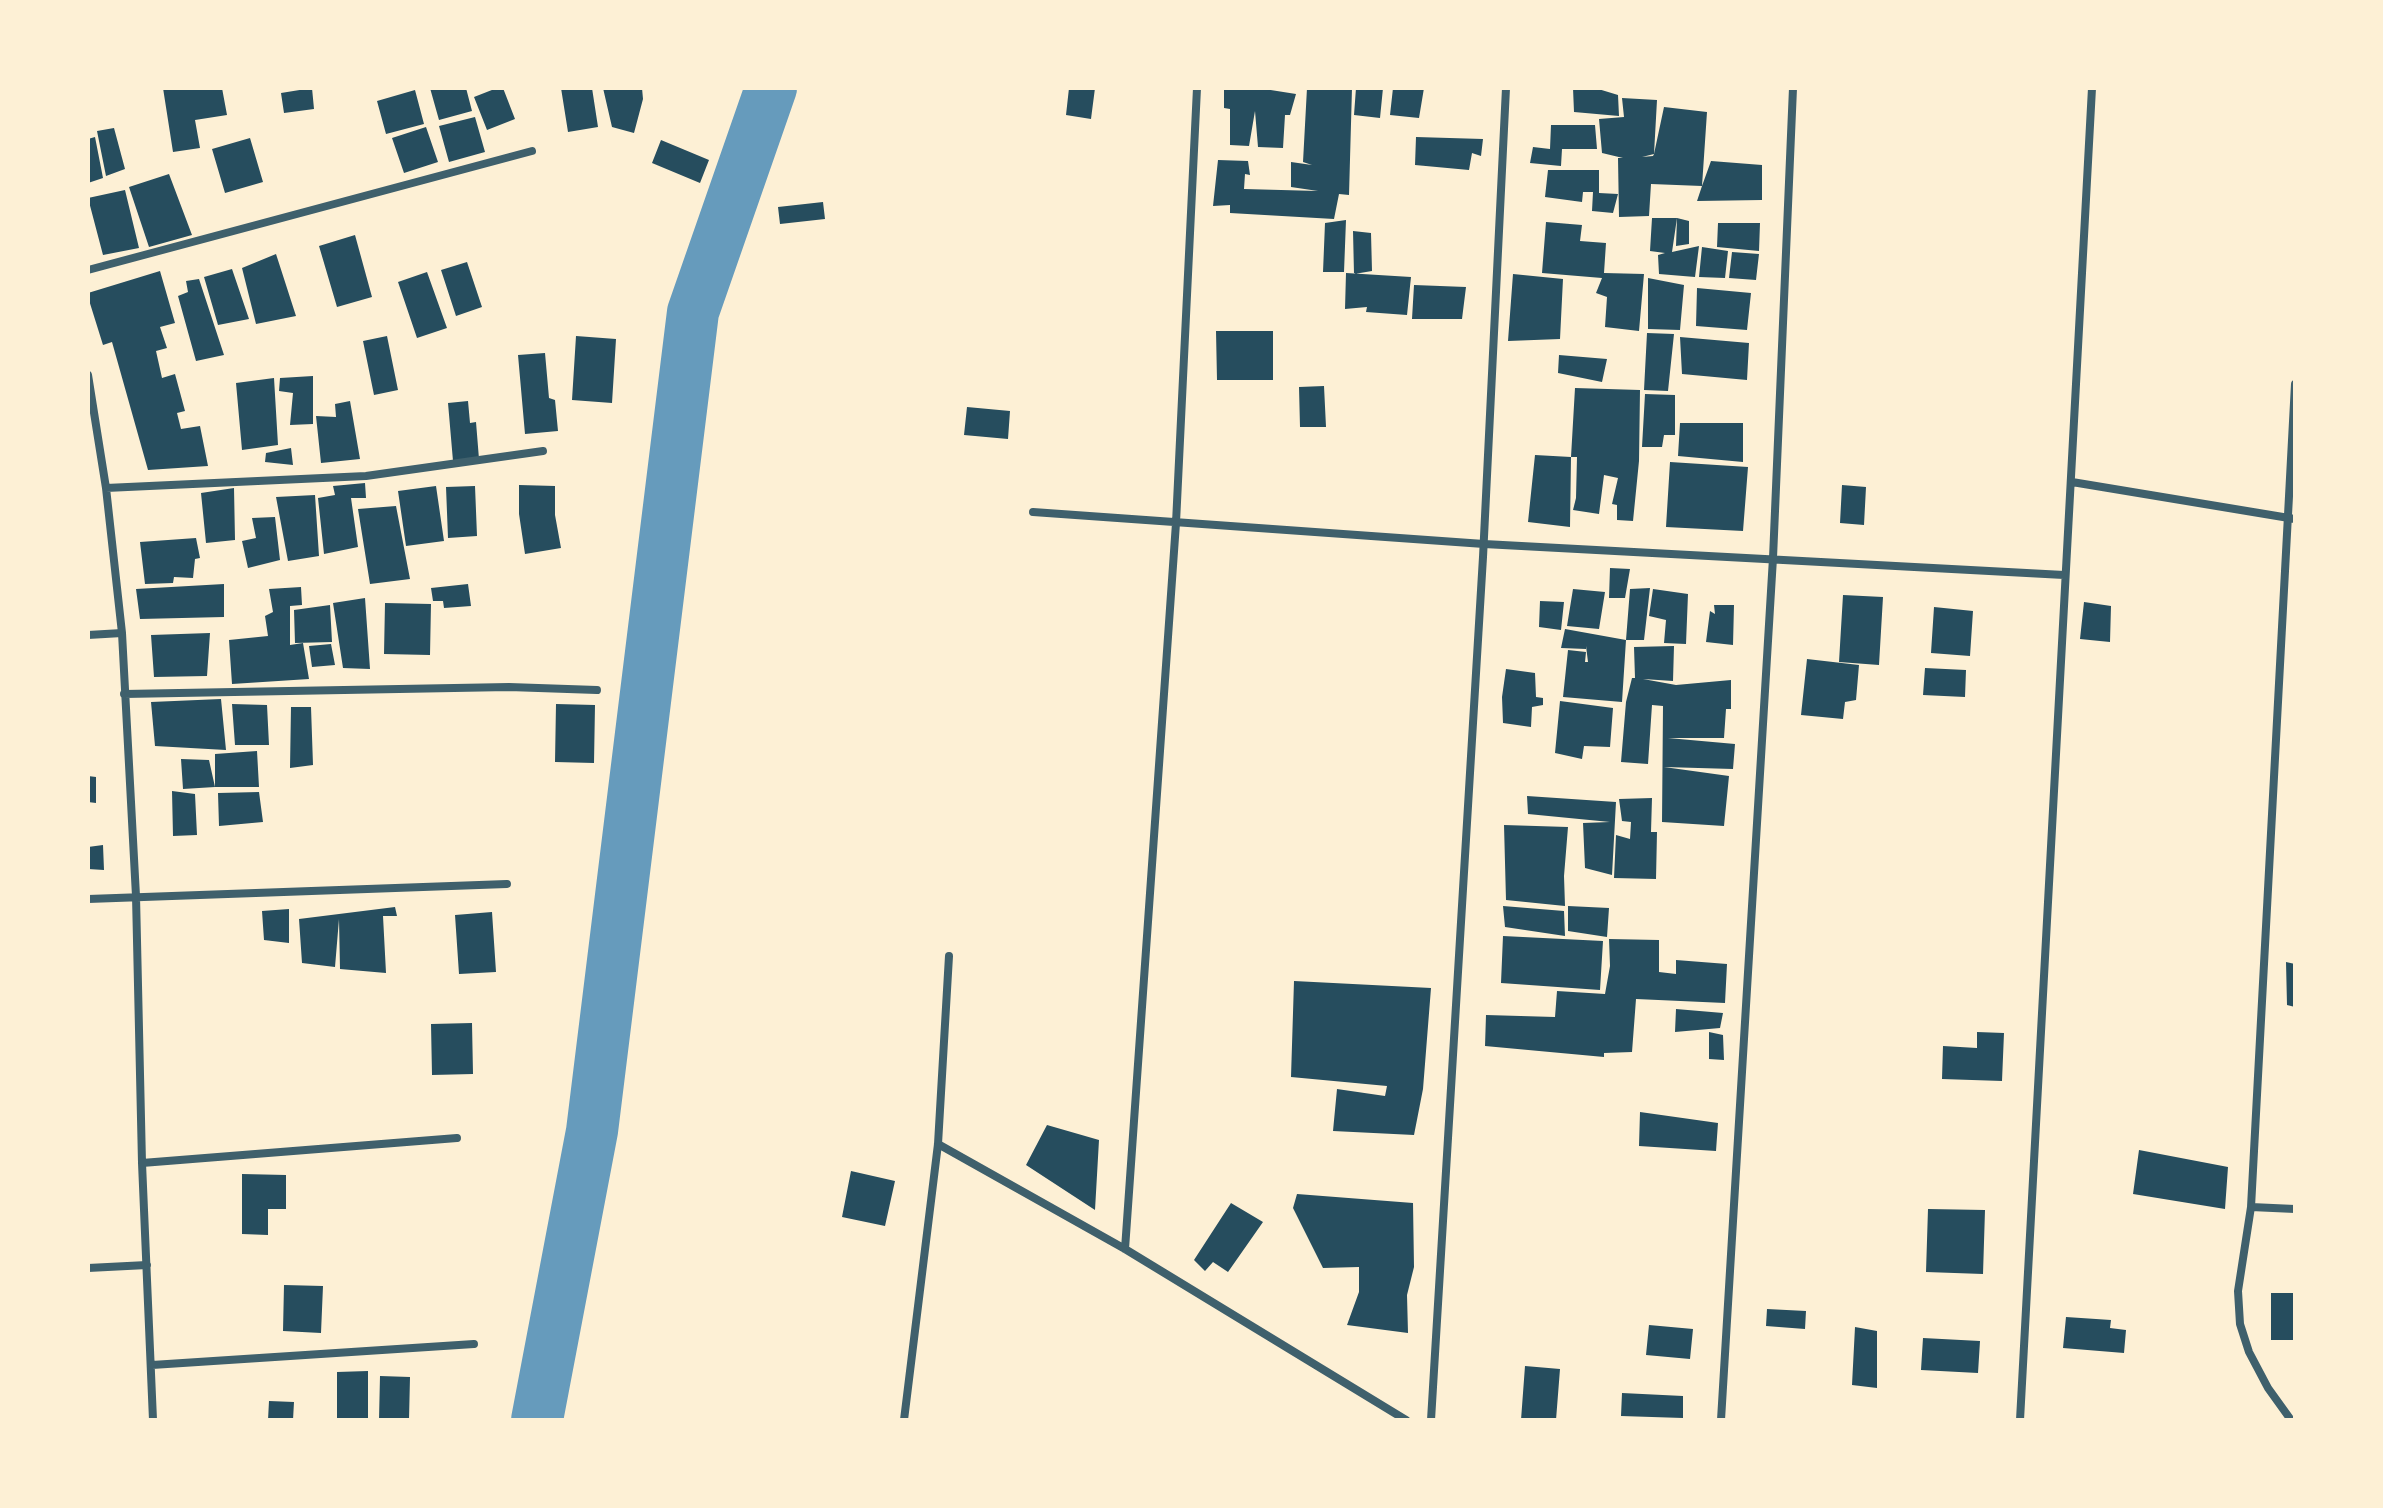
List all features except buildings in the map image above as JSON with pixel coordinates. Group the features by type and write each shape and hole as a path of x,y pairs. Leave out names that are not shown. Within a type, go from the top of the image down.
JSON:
{"street":[{"path":"1125,1249 1176,523 1197,88"},
{"path":"1431,1420 1484,544 1506,88"},
{"path":"1721,1420 1773,558 1793,88"},
{"path":"2020,1420 2092,88"},
{"path":"88,270 532,151"},
{"path":"88,375 106,488 122,633 136,896 142,1163 153,1420"},
{"path":"2291,1420 2268,1388 2249,1352 2240,1324 2238,1291 2251,1207 2292,518 2295,384"},
{"path":"106,488 366,476 543,451"},
{"path":"2072,482 2292,518"},
{"path":"1033,512 1484,544 2064,575"},
{"path":"88,635 122,633"},
{"path":"124,694 509,687 597,690"},
{"path":"88,899 507,884"},
{"path":"904,1420 938,1144 949,956"},
{"path":"142,1163 457,1138"},
{"path":"938,1144 1125,1249 1406,1420"},
{"path":"2251,1207 2295,1209"},
{"path":"88,1268 147,1265"},
{"path":"152,1365 474,1344"}],"waterway":[{"path":"537,1420 592,1131 693,312 771,88"}]}
